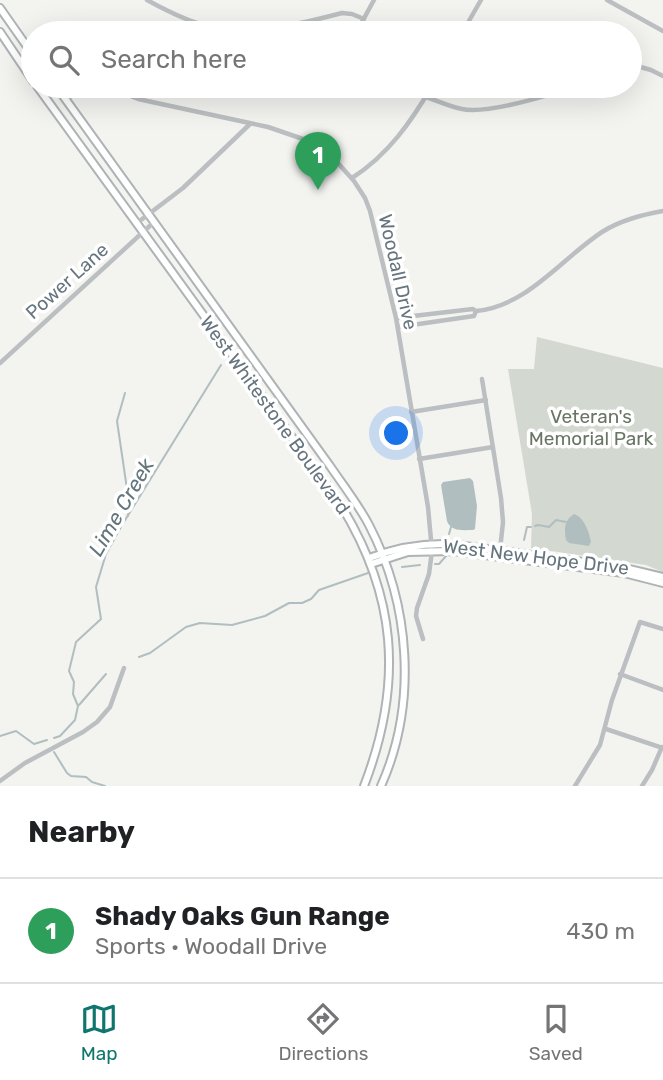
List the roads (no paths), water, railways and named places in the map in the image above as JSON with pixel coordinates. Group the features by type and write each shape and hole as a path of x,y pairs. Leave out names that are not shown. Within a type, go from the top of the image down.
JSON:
{"main road":[{"path":"0,8 21,38"},
{"path":"0,32 21,63"},
{"name":"West Whitestone Boulevard","path":"46,98 337,499 351,520 370,561 381,593 385,616 389,678 384,722 364,786"},
{"name":"West Whitestone Boulevard","path":"66,99 351,495 384,556 401,619 405,676 396,743 381,786"},
{"path":"270,409 282,399"},
{"name":"West New Hope Drive","path":"370,561 408,547 500,550 621,567 663,577"},
{"name":"West New Hope Drive","path":"432,547 624,573 663,583"}],"street":[{"path":"147,0 194,21"},
{"path":"309,21 342,13 363,19 374,0"},
{"path":"469,21 481,0"},
{"path":"607,0 663,31"},
{"path":"642,67 663,76"},
{"name":"Woodall Drive","path":"139,98 303,139 337,162 365,198 398,327 428,507 432,547 429,574 416,616 423,639"},
{"path":"352,178 376,161 404,130 425,98"},
{"path":"429,98 463,110 497,108 535,98"},
{"path":"137,223 183,188 250,124"},
{"path":"396,318 473,309 476,311 501,304 551,274 603,231 636,216 663,211"},
{"name":"Power Lane","path":"0,363 154,221"},
{"path":"398,327 474,316 476,311"},
{"path":"482,379 501,498 503,522 500,550"},
{"path":"411,412 486,400"},
{"path":"419,459 493,447"},
{"path":"575,786 597,753 620,674 640,622 663,629"},
{"path":"0,781 25,763 97,722 110,707 124,668"},
{"path":"620,674 663,690"},
{"path":"606,729 662,747 642,786"}],"waterway":[{"name":"Lime Creek","path":"54,738 60,736 75,720 78,706 73,694 74,682 69,671 76,642 101,619 96,587 106,554 221,365"},
{"path":"125,393 117,421 127,489 128,516"},
{"path":"535,526 549,527 556,520 566,522"},
{"path":"449,534 451,527"},
{"path":"524,540 527,527 531,527"},
{"path":"435,564 439,564 446,556"},
{"path":"402,567 420,565"},
{"path":"139,657 150,653 186,627 200,623 232,625 265,616 289,603 302,603 311,599 319,590 368,573"},
{"path":"79,705 106,674"},
{"name":"Lime Creek","path":"0,736 16,731 34,744 47,740"},
{"path":"54,752 71,776 86,777 105,786"}],"place":[{"name":"Shady Oaks Gun Range","path":"318,190"}],"park label":[{"name":"Veteran's Memorial Park","path":"591,427"}]}
